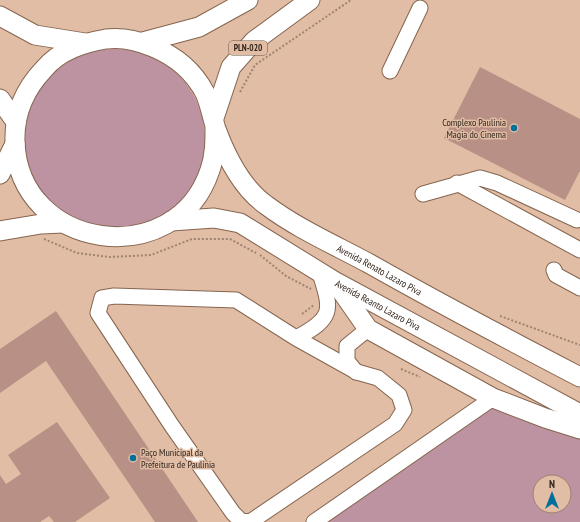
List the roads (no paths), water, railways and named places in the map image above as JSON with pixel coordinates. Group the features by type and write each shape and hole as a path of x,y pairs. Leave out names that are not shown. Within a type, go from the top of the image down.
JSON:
{"main road":[{"path":"214,123 215,149 207,177 201,190 188,207 171,221 151,231 128,237 113,237 83,233 63,223 44,208 29,189 19,167 15,144 16,122 22,101 32,81 53,60 65,52 85,43 114,38 143,42 199,27 248,0"},
{"name":"PLN-020","path":"214,123 231,67 254,42 310,0"},
{"path":"0,16 35,36 85,43"},
{"name":"Avenida Renato Lazaro Piva","path":"143,42 168,53 189,70 204,92 214,123 234,168 249,190 265,205 452,310 580,377"},
{"path":"0,99 16,122"},
{"path":"0,174 15,144"},
{"name":"Avenida Reanto Lazaro Piva","path":"171,221 214,218 240,223 334,280 580,414"},
{"path":"0,231 41,224 63,223"},
{"path":"334,280 368,329 493,398 545,418 580,429"}],"street":[{"path":"390,71 420,8"},
{"path":"423,194 457,183 480,178 497,183 577,220"},
{"path":"457,183 580,250"},
{"path":"296,338 309,331 324,319 329,301 319,270"},
{"path":"554,270 556,275 580,288"},
{"path":"114,296 236,300 296,338 357,372 378,378 399,395 404,410 395,424 250,522 241,521 233,513 172,426 98,313 102,298 114,296"},
{"path":"357,372 347,361 347,346 368,329"},
{"path":"474,388 478,404 477,411"},
{"path":"314,522 477,411 493,398"}],"place":[{"name":"Complexo Paulínia Magia do Cinema","path":"514,128"},
{"name":"Paço Municipal da Prefeitura de Paulínia","path":"133,458"}]}
